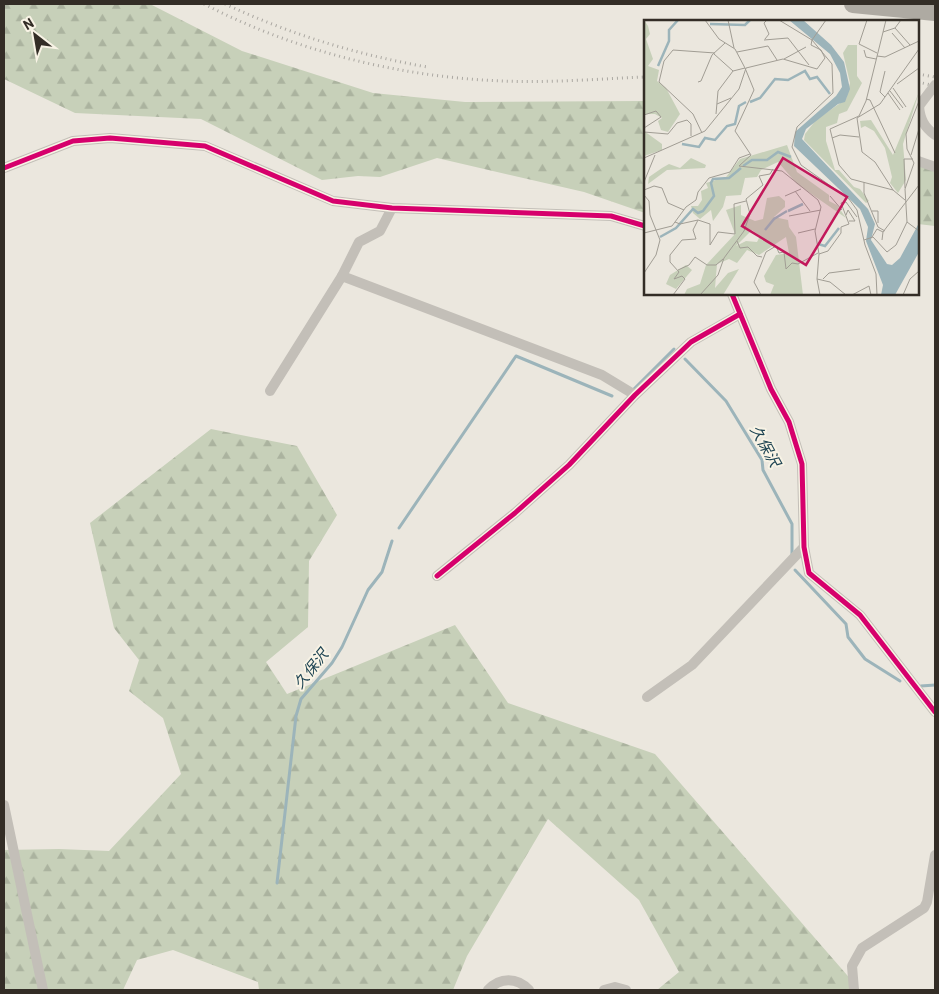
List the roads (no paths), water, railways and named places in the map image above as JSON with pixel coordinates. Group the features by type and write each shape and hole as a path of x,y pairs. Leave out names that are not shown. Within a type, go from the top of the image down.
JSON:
{"highway":[{"path":"853,4 935,12"}],"street":[{"path":"935,85 919,106 920,118 927,129 935,135"},
{"path":"4,168 73,141 110,138 205,146 333,200 392,208 611,216 644,226"},
{"path":"919,161 935,167"},
{"path":"270,391 342,276 360,242 380,231 392,208"},
{"path":"342,276 602,375 635,395"},
{"path":"732,295 771,388 789,422 802,464 804,547 809,573 860,615 935,712"},
{"path":"437,576 515,513 569,465 635,395 691,342 740,314"},
{"path":"647,697 692,665 804,547"},
{"path":"4,805 43,990"},
{"path":"854,990 852,966 862,948 924,908 928,902 935,855"},
{"path":"488,990 494,984 510,980 520,982 529,990"},
{"path":"604,990 614,987 626,990"}],"waterway":[{"name":"久保沢","path":"634,389 674,349"},
{"name":"久保沢","path":"399,528 516,356 612,396"},
{"name":"久保沢","path":"685,359 726,401 762,460 763,470 792,524 792,555"},
{"name":"久保沢","path":"277,883 296,716 301,699 332,663 342,647 368,590 382,572 392,541"},
{"name":"久保沢","path":"795,570 846,624 848,637 865,659 900,681"},
{"name":"久保沢","path":"921,686 935,685"}],"railway":[{"path":"204,4 239,21 311,48 348,59 425,74 502,81 644,77"},
{"path":"225,4 299,34 349,50 427,67"},
{"path":"919,74 935,77"},
{"path":"919,82 935,86"}]}
